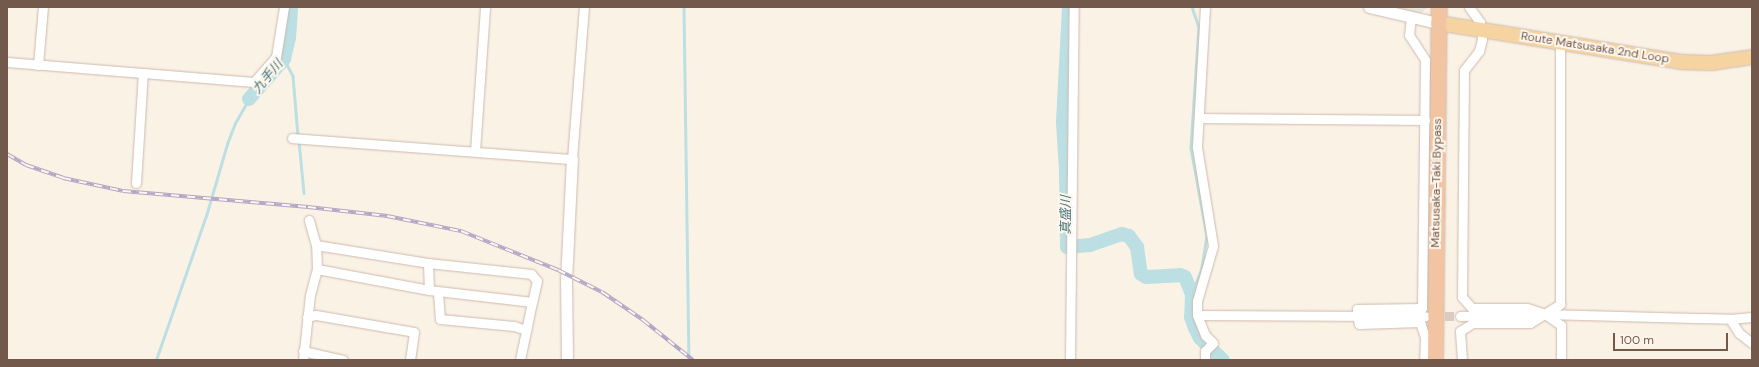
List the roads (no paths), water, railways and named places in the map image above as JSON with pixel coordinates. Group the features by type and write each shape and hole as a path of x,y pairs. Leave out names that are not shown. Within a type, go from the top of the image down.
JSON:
{"highway":[{"name":"Matsusaka-Taki Bypass","path":"1435,360 1439,7"}],"main road":[{"name":"Route Matsusaka 2nd Loop","path":"1438,23 1560,44 1681,62 1711,63 1752,57"}],"street":[{"path":"38,65 43,7"},
{"path":"7,62 254,82 276,57 284,7"},
{"path":"475,151 485,7"},
{"path":"567,360 566,281 572,159 584,7"},
{"path":"1070,360 1074,7"},
{"path":"1205,7 1197,147 1213,246 1197,300 1197,315 1205,334 1213,343 1205,355"},
{"path":"1369,7 1438,23"},
{"path":"1469,7 1480,22 1482,30 1480,51 1464,70 1462,297 1472,308 1527,308 1545,314 1561,325 1561,360"},
{"path":"1411,17 1409,35 1424,60 1425,120 1422,308 1357,309 1357,316 1358,324 1420,322 1424,337 1424,360"},
{"path":"1462,360 1460,331 1473,323 1530,323 1560,304 1560,44"},
{"path":"136,183 143,73"},
{"path":"1199,118 1425,120"},
{"path":"292,138 572,159"},
{"path":"309,220 316,245 317,269 310,295 303,355 343,360"},
{"path":"316,245 428,263 531,274 537,281 520,360"},
{"path":"428,263 440,319 514,326 526,330"},
{"path":"317,269 433,291 532,302"},
{"path":"1460,316 1545,314 1730,319 1752,317"},
{"path":"307,318 316,315 414,332 410,360"},
{"path":"1197,315 1425,316"},
{"path":"1730,319 1739,333 1752,343"}],"waterway":[{"name":"九手川","path":"249,99 284,59 289,38 291,7"},
{"path":"684,7 689,360"},
{"name":"真盛川","path":"1069,7 1063,123 1066,171 1067,247 1090,245 1122,234 1129,236 1137,247 1141,274 1146,277 1180,275 1185,277 1192,294 1191,317 1195,328 1200,338 1223,360"},
{"path":"1192,7 1199,27 1191,148 1207,236 1202,269 1192,294"},
{"path":"284,59 293,76 298,136"},
{"path":"156,360 206,216 227,144 235,123 249,99"},
{"path":"299,141 304,193"}],"tunnel":[{"path":"1432,316 1460,316"}],"railway":[{"path":"7,154 26,165 63,178 123,191 308,207 387,216 461,231 558,270 602,292 643,320 693,360"}]}
